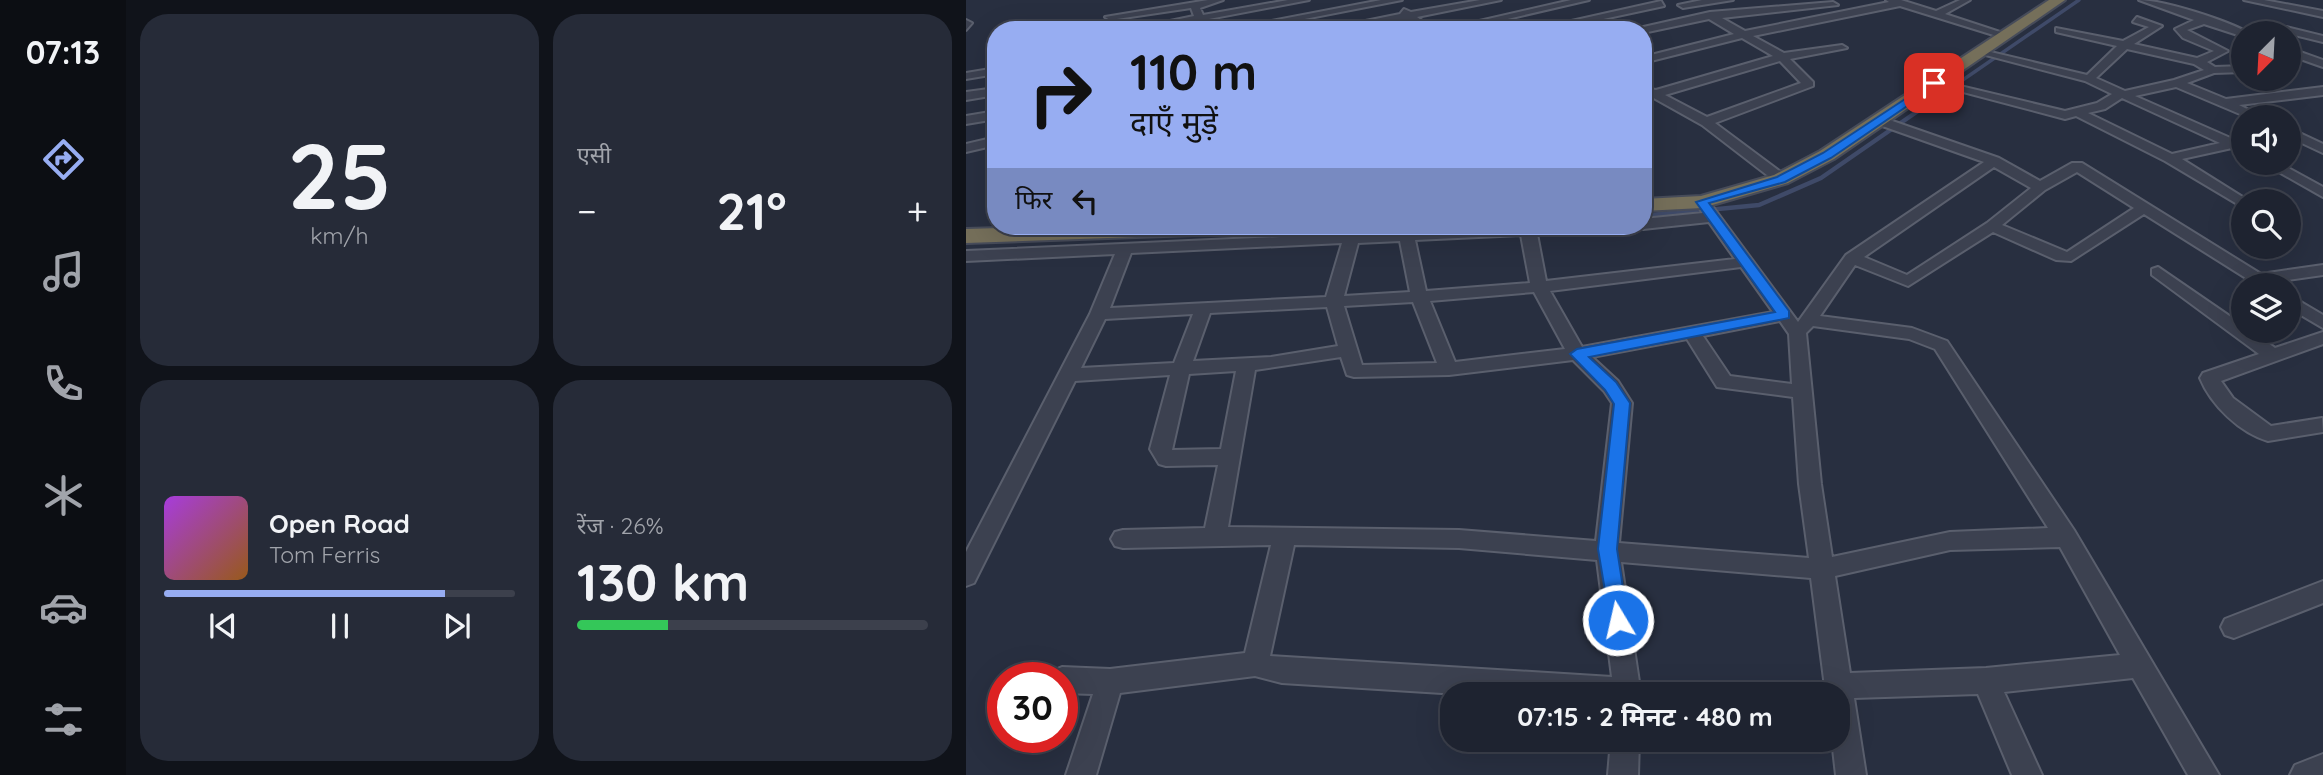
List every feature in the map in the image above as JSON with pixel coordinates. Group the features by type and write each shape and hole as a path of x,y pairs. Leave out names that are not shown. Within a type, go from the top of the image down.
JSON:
{"highway":[{"path":"1652,206 1707,209 1781,179 1827,155 1882,122 1937,84 1991,54 2004,35 2058,0"},
{"path":"966,236 987,235"}],"street":[{"path":"1110,17 1218,0"},
{"path":"1187,21 1304,0"},
{"path":"1312,0 1334,21"},
{"path":"1390,0 1417,21"},
{"path":"1280,21 1397,0"},
{"path":"1378,21 1496,0"},
{"path":"1477,21 1524,8 1584,0"},
{"path":"1683,5 1728,0"},
{"path":"2171,7 2182,0"},
{"path":"2249,0 2323,15"},
{"path":"1652,58 1896,1 2004,35"},
{"path":"1936,14 1966,1"},
{"path":"2157,26 2143,12 2148,1 2231,29"},
{"path":"1652,28 1710,15 1848,3"},
{"path":"1198,4 1195,7 1199,19"},
{"path":"1587,21 1661,4"},
{"path":"1524,8 1544,21"},
{"path":"1623,13 1635,21"},
{"path":"1706,122 1810,84 1783,57 1710,15"},
{"path":"2198,62 2223,51 2187,36 2180,29 2207,19"},
{"path":"2137,20 2157,26"},
{"path":"2089,79 2126,44 2157,26"},
{"path":"2060,30 2198,62 2213,70"},
{"path":"2301,34 2323,39"},
{"path":"1652,89 1783,57 1842,48"},
{"path":"1991,54 2089,79 2231,144"},
{"path":"2301,58 2323,64"},
{"path":"1937,84 1996,96 2055,114 2101,106 2112,97 2129,96 2213,70 2231,69"},
{"path":"966,76 987,72"},
{"path":"2177,83 2231,106"},
{"path":"2225,103 2323,91"},
{"path":"966,96 987,92"},
{"path":"1652,92 1706,122 1781,179"},
{"path":"2077,112 2170,158 2231,196"},
{"path":"966,120 987,116"},
{"path":"1882,122 1994,161 2040,187"},
{"path":"2301,138 2323,149"},
{"path":"966,148 987,143"},
{"path":"2170,158 2231,148"},
{"path":"1837,682 1803,392 1804,327 1852,258 1994,161"},
{"path":"1852,258 1908,281 1992,226 2040,187 2077,166 2249,273"},
{"path":"2293,175 2320,189"},
{"path":"1992,226 2062,257 2071,256 2145,207"},
{"path":"1652,222 1707,209 1784,314 1804,327 1912,334 1941,345 2066,537 2204,775"},
{"path":"966,256 1427,235"},
{"path":"1529,235 1539,287 1577,354 1611,386 1622,403 1607,549 1626,682"},
{"path":"1407,236 1408,252 1420,297 1449,369"},
{"path":"1351,239 1334,300 1354,371 1449,369 1577,354 1693,334 1784,314"},
{"path":"966,576 1099,314 1125,249"},
{"path":"1099,314 1420,297 1539,287 1746,262"},
{"path":"2301,274 2323,270"},
{"path":"2158,272 2272,355"},
{"path":"2301,308 2323,323"},
{"path":"1203,310 1181,368 1160,449 1166,458 1229,457"},
{"path":"1693,334 1724,382 1803,392"},
{"path":"2323,338 2210,378 2213,390 2234,410 2268,433 2323,425"},
{"path":"1068,375 1247,364 1350,350"},
{"path":"1214,536 1247,364"},
{"path":"1123,539 1285,535 1460,539 1607,549 1822,569 1950,541 2066,537"},
{"path":"1255,664 1285,535"},
{"path":"2234,627 2323,593"},
{"path":"1078,681 1110,682 1255,664 1282,671 1455,682"},
{"path":"1850,686 1986,681 2142,665"},
{"path":"1986,681 2027,775"},
{"path":"1081,775 1110,682"},
{"path":"1623,775 1624,752"},
{"path":"1848,752 1851,775"},
{"path":"2305,775 2323,768"}],"waterway":[{"path":"1941,95 2079,0"},
{"path":"1677,213 1759,205 1821,178 1944,93"},
{"path":"1652,215 1696,211"}],"route":[{"path":"1618,620 1607,549 1622,403 1611,386 1577,354 1693,334 1784,314 1702,202 1781,179 1827,155 1934,83"}]}
